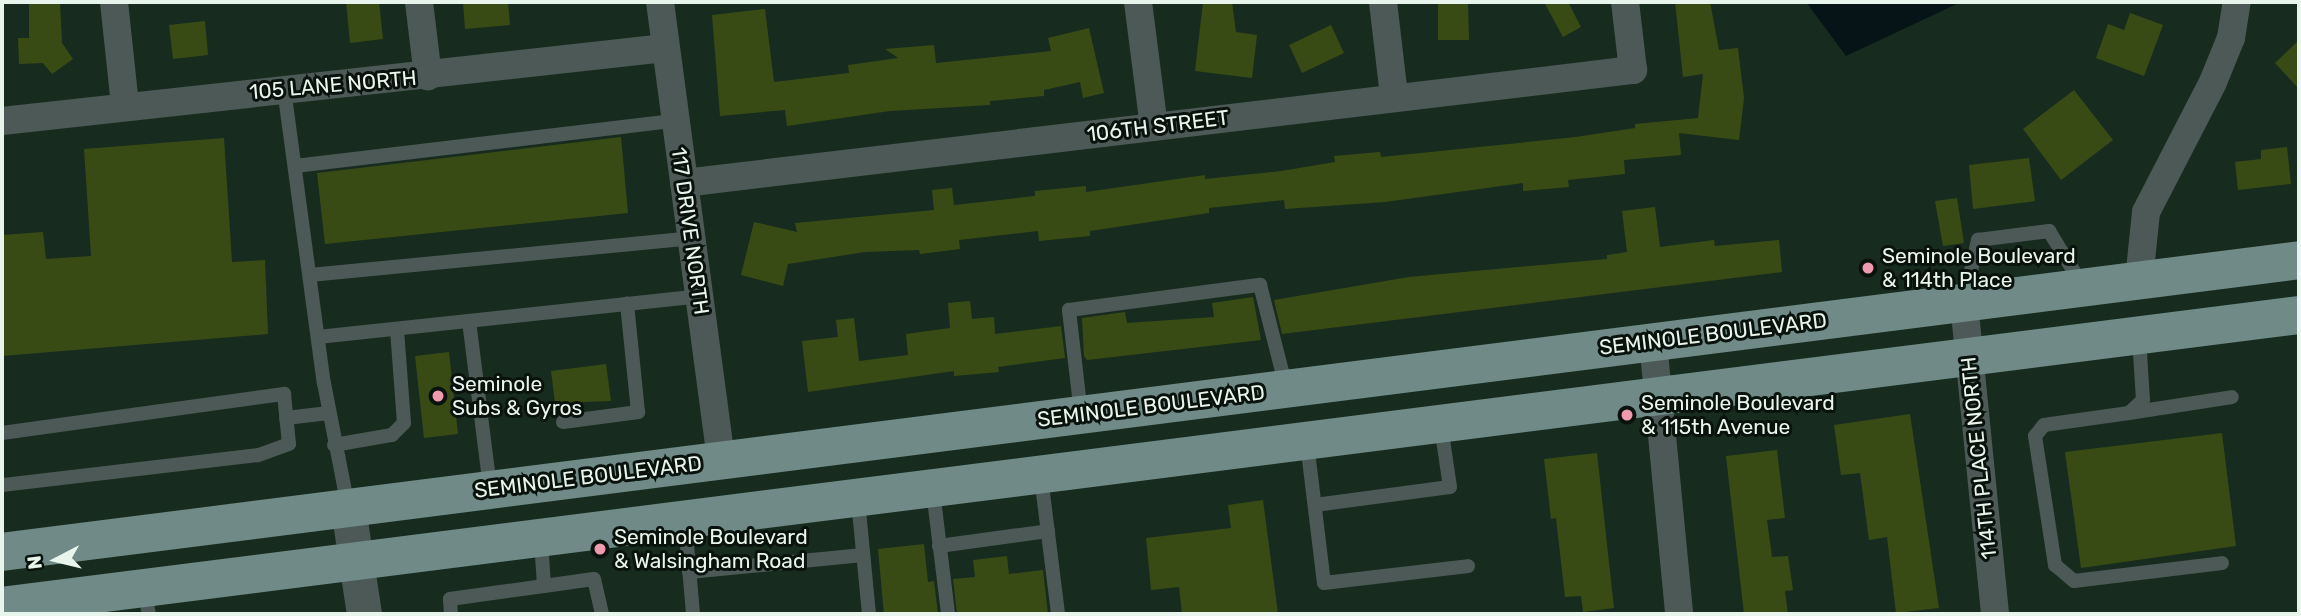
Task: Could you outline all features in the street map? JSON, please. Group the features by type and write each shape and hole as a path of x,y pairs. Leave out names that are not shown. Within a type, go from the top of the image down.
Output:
{"main road":[{"name":"SEMINOLE BOULEVARD","path":"2,552 2299,260"},
{"path":"2,607 146,601 356,559 933,491 2299,315"},
{"path":"1176,402 1182,459"}],"street":[{"path":"114,2 125,105"},
{"path":"419,2 428,76"},
{"name":"117 DRIVE NORTH","path":"660,2 721,460"},
{"path":"1138,2 1154,127"},
{"path":"1383,2 1394,96"},
{"name":"106TH STREET","path":"684,183 1633,69 1625,2"},
{"path":"2139,280 2146,212 2213,82 2231,38 2237,2"},
{"name":"105 LANE NORTH","path":"2,121 125,105 428,76 665,48"},
{"name":"114TH PLACE NORTH","path":"1964,303 1995,614"},
{"path":"1653,342 1679,614"},
{"path":"348,508 364,614"}],"lane":[{"path":"284,89 329,413 348,508"},
{"path":"295,166 675,121"},
{"path":"1964,303 1978,240 2049,230 2083,288"},
{"path":"310,275 691,238"},
{"path":"1081,415 1069,310 1260,285 1286,389"},
{"path":"318,337 699,296"},
{"path":"563,422 638,412 627,304"},
{"path":"469,321 490,490"},
{"path":"334,445 392,435 404,423 397,329"},
{"path":"2129,413 2143,400 2139,336"},
{"path":"2,433 284,394 289,444 258,455 2,485"},
{"path":"2222,564 2074,581 2055,565 2035,436 2044,425 2232,397"},
{"path":"286,418 329,413"},
{"path":"1315,505 1450,487 1441,426"},
{"path":"1307,443 1324,583 1468,566"},
{"path":"1041,477 1058,614"},
{"path":"933,491 948,614"},
{"path":"858,500 869,614"},
{"path":"685,522 692,614"},
{"path":"939,546 1048,531"},
{"path":"540,538 544,586"},
{"path":"689,572 863,555"},
{"path":"451,614 450,600 594,579 602,614"}],"shaded area":[{"path":"1806,2 1961,2 1846,56"}],"building":[{"path":"29,2 60,2 62,43 73,59 52,74 43,63 19,64 18,38 29,38"},
{"path":"346,2 379,2 383,39 350,43"},
{"path":"463,2 508,2 510,25 465,29"},
{"path":"1203,2 1232,2 1236,32 1257,35 1252,78 1195,71"},
{"path":"1438,2 1468,2 1469,40 1438,40"},
{"path":"1544,2 1568,2 1581,27 1563,37"},
{"path":"1675,2 1710,2 1719,50 1738,48 1744,98 1739,140 1679,133 1681,155 1624,160 1625,174 1568,180 1569,187 1523,191 1523,183 1385,202 1285,209 1284,200 1209,208 1209,213 1090,231 1090,236 1039,241 1038,231 959,240 960,249 920,254 919,250 865,252 788,264 783,286 741,275 754,222 797,232 795,223 934,210 932,190 952,188 954,205 1035,196 1035,191 1086,186 1086,192 1205,175 1205,179 1281,171 1335,162 1334,156 1380,152 1381,157 1576,137 1635,128 1635,124 1698,118 1703,74 1683,77"},
{"path":"765,9 774,82 849,73 848,65 898,58 885,49 934,45 936,63 1051,51 1048,38 1089,28 1104,93 1083,98 1080,82 1044,90 1044,96 990,101 990,105 890,111 787,126 785,110 720,116 712,15"},
{"path":"2130,13 2163,25 2144,76 2096,58 2108,24 2124,30"},
{"path":"205,21 208,55 173,59 169,25"},
{"path":"1331,25 1344,53 1302,73 1289,45"},
{"path":"2299,40 2299,89 2275,63"},
{"path":"2074,90 2113,140 2061,180 2023,129"},
{"path":"621,137 628,213 325,244 317,173"},
{"path":"224,138 232,262 265,260 268,334 2,356 2,235 43,232 46,259 91,256 84,149"},
{"path":"2287,147 2291,184 2238,190 2235,162 2261,159 2261,150"},
{"path":"2029,158 2035,201 1973,209 1969,165"},
{"path":"1957,198 1964,243 1943,246 1935,201"},
{"path":"1655,207 1660,247 1714,240 1715,246 1779,240 1782,272 1282,334 1274,300 1409,277 1607,259 1607,255 1627,252 1622,211"},
{"path":"1253,297 1261,340 1087,360 1084,356 1082,318 1125,312 1127,323 1214,317 1212,303"},
{"path":"970,301 972,319 994,317 995,334 1061,326 1065,358 998,367 999,372 954,376 954,371 808,392 802,341 838,337 836,320 854,318 859,361 908,355 906,334 950,328 948,303"},
{"path":"449,352 458,434 424,438 415,356"},
{"path":"606,364 611,401 555,403 551,371"},
{"path":"1910,414 1939,608 1896,613 1887,537 1869,540 1860,473 1841,475 1834,425"},
{"path":"2222,433 2236,546 2081,568 2065,452"},
{"path":"1777,450 1785,518 1767,520 1772,557 1788,556 1793,590 1785,591 1788,614 1744,614 1726,456"},
{"path":"1597,453 1614,608 1583,612 1581,596 1565,597 1556,518 1551,519 1544,459"},
{"path":"1263,500 1278,614 1182,614 1179,587 1151,590 1146,538 1231,528 1228,505"},
{"path":"924,544 928,582 934,581 938,614 884,614 878,549"},
{"path":"1007,556 1009,574 1043,570 1048,614 957,614 953,579 975,577 973,560"}],"place":[{"name":"Seminole Boulevard & 114th Place","path":"1868,268"},
{"name":"Seminole Subs & Gyros","path":"438,396"},
{"name":"Seminole Boulevard & 115th Avenue","path":"1627,415"},
{"name":"Seminole Boulevard & Walsingham Road","path":"600,549"}]}
